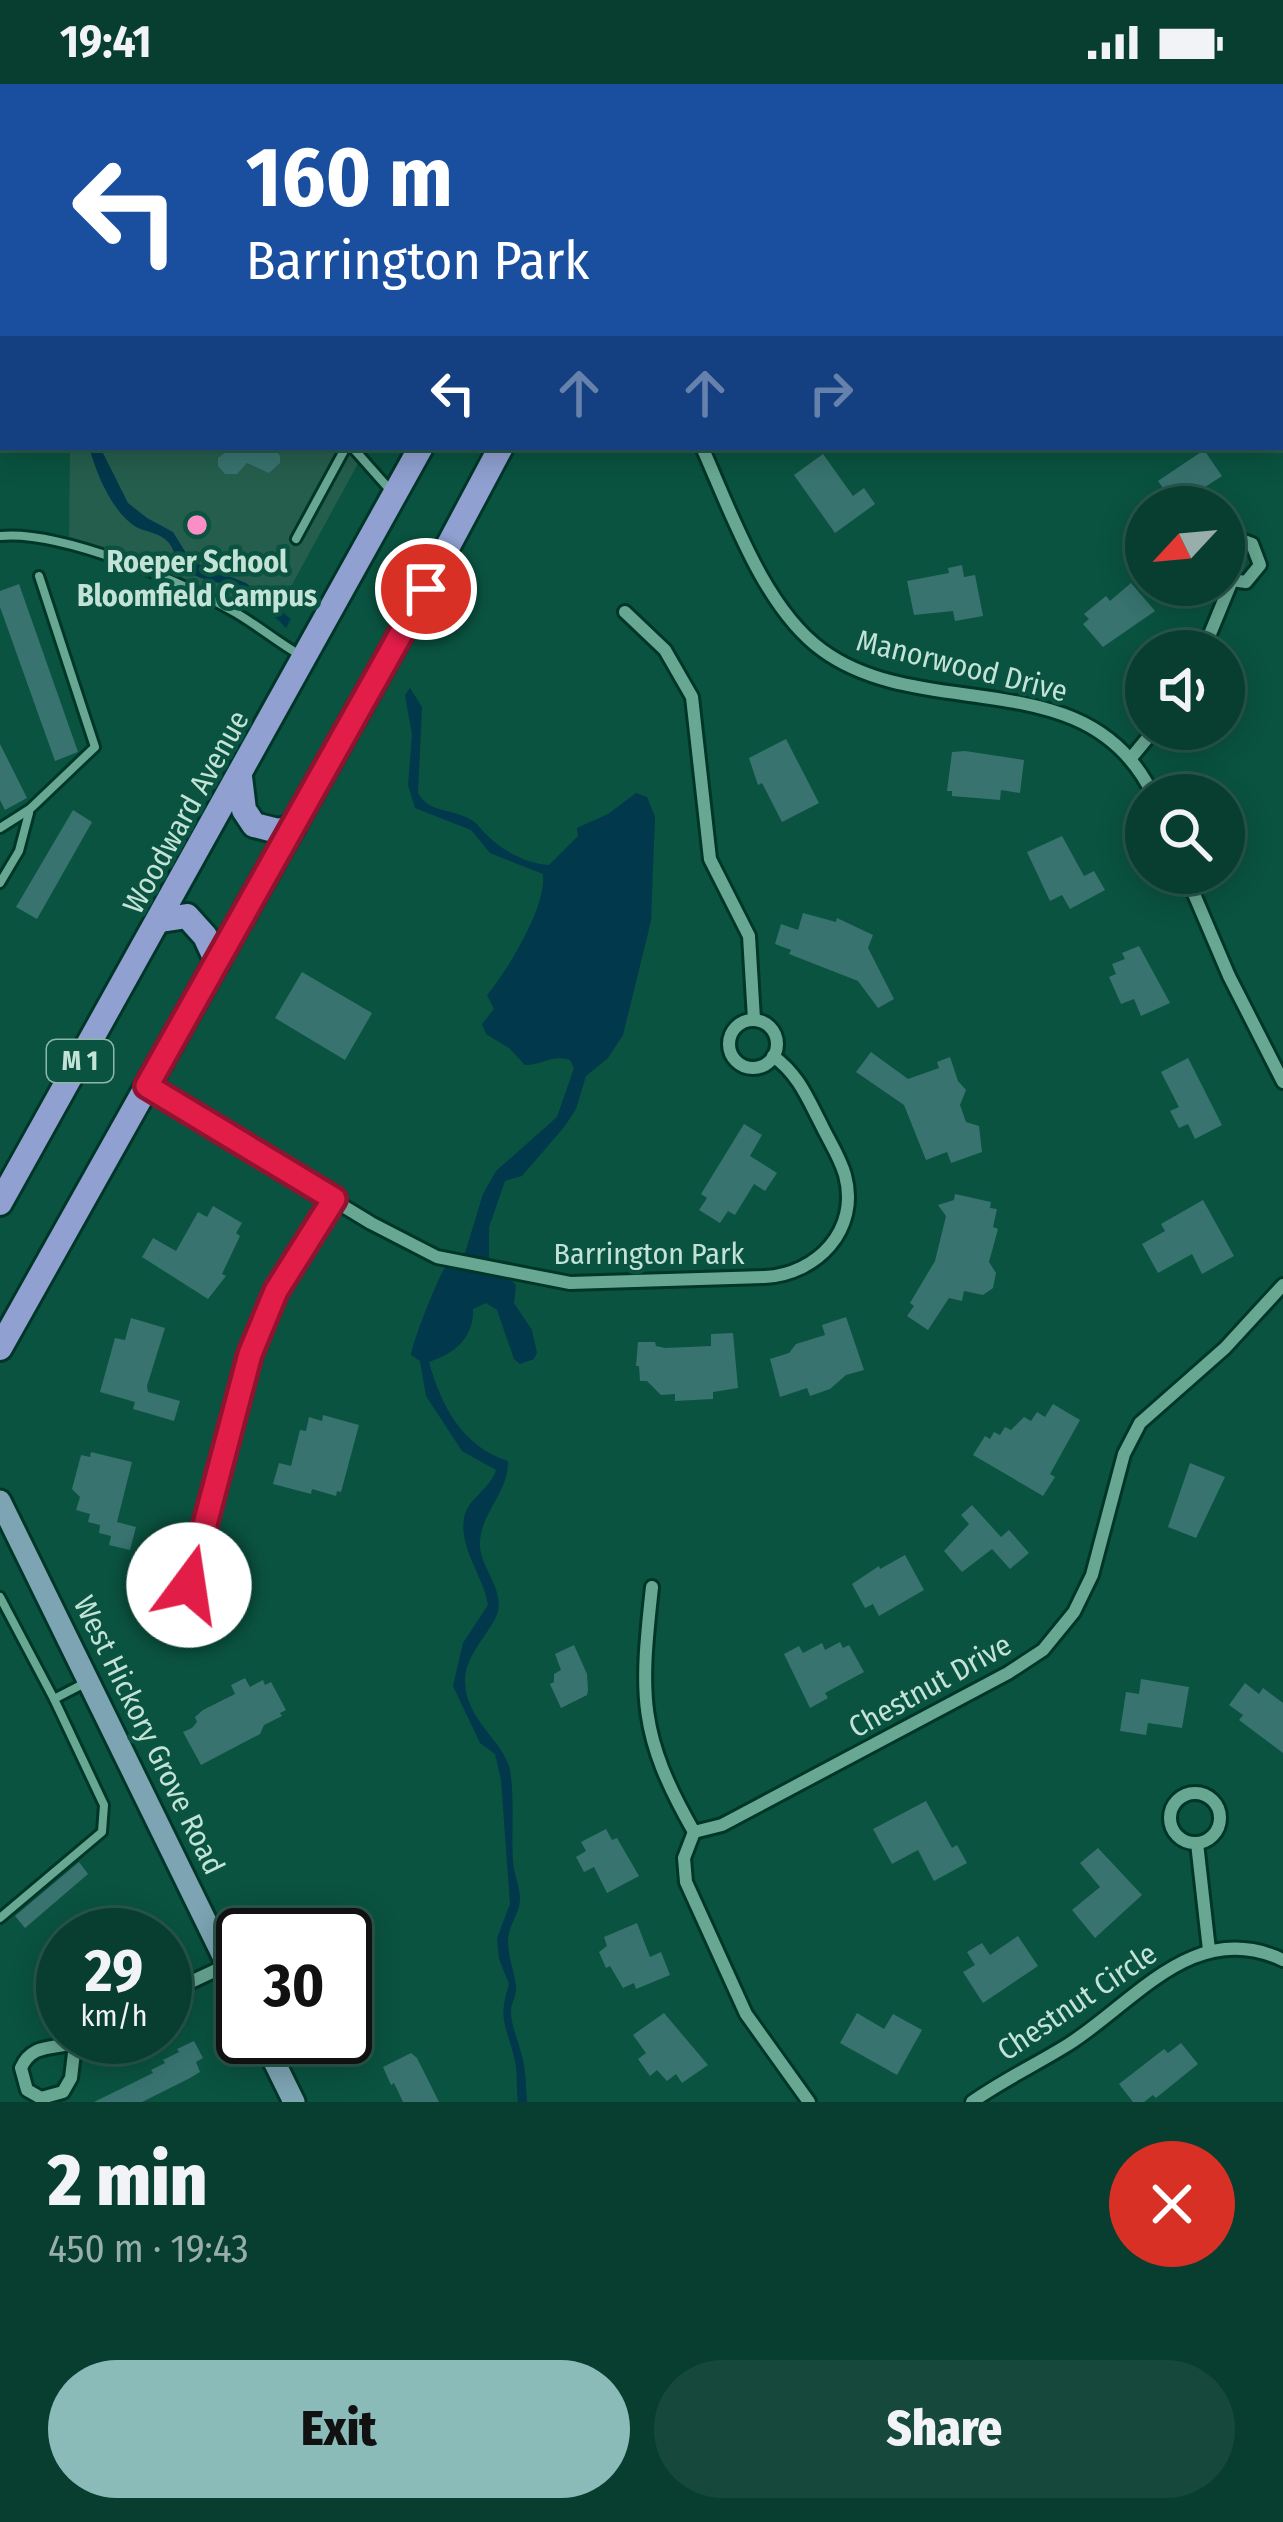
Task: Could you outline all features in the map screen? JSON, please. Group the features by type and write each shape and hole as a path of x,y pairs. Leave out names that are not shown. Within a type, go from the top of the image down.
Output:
{"main road":[{"name":"Woodward Avenue","path":"0,1203 420,450"},
{"name":"M 1","path":"0,1348 499,450"},
{"path":"240,777 244,810 254,825 278,831 293,827"},
{"path":"161,920 187,916 206,936 217,962"}],"street":[{"name":"Manorwood Drive","path":"703,450 779,605 823,650 854,668 893,680 1057,711 1105,735 1131,758 1141,774"},
{"path":"1245,540 1260,557 1253,578 1245,579"},
{"name":"Barrington Park","path":"625,612 664,650 692,697 710,859 749,936 754,1019"},
{"path":"1131,758 1138,750"},
{"path":"1194,894 1283,1082"},
{"name":"Barrington Park","path":"754,1019 772,1029 777,1042 763,1066 748,1068 731,1055 730,1034 740,1023 754,1019"},
{"name":"Barrington Park","path":"147,1086 437,1257 531,1278 583,1283 779,1276 802,1270 838,1235 846,1214 845,1174 794,1071 773,1056"},
{"path":"189,1585 250,1354 284,1278 334,1199"},
{"name":"Chestnut Drive","path":"694,1832 722,1825 1043,1650 1074,1612 1092,1575 1124,1454 1140,1424 1226,1348 1283,1285"},
{"name":"West Hickory Grove Road","path":"0,1501 216,1942"},
{"path":"189,1585 202,1593 207,1615 200,1628 178,1633 165,1625 160,1603 174,1586 189,1585"},
{"path":"652,1587 643,1674 645,1713 663,1772 694,1832 684,1858 686,1882 746,2014 809,2102"},
{"path":"1193,1792 1215,1802 1220,1816 1211,1838 1197,1844 1175,1834 1169,1820 1179,1798 1193,1792"},
{"path":"1197,1844 1209,1950 1248,1949 1283,1960"},
{"name":"Chestnut Circle","path":"972,2102 1071,2043 1173,1965 1209,1950"},
{"path":"80,2041 64,2092 49,2098 27,2090 21,2068 28,2054 80,2041"},
{"path":"275,2064 294,2102"}],"lane":[{"path":"296,539 347,450"},
{"path":"352,450 397,496"},
{"path":"0,536 52,538 182,587 235,611 306,659"},
{"path":"0,828 30,809 95,747 39,576"},
{"path":"0,883 19,850 30,809"},
{"path":"0,1597 104,1805 102,1832 0,1918"},
{"path":"54,1699 90,1681"}],"shaded area":[{"name":"Roeper School Bloomfield Campus","path":"70,450 365,450 276,614 69,544"}],"water":[{"path":"90,450 102,450 128,503 173,532 191,561 246,583 291,619 286,628 243,593 184,570 166,540 136,527 120,512"},
{"path":"410,688 422,707 418,793 434,807 471,820 509,852 549,865 578,836 577,828 608,814 636,793 647,797 655,817 651,921 623,1035 608,1058 586,1076 565,1126 522,1176 505,1181 489,1227 489,1258 516,1285 514,1303 532,1330 537,1353 520,1364 514,1359 497,1310 486,1303 473,1309 461,1343 429,1362 456,1423 478,1446 508,1461 480,1547 499,1608 472,1656 465,1682 472,1708 510,1770 513,1861 520,1897 508,1941 516,1986 511,2012 527,2102 518,2102 516,2066 504,2016 509,1984 497,1938 510,1904 501,1780 495,1754 480,1743 453,1686 463,1643 488,1605 468,1552 464,1519 496,1470 462,1451 426,1396 420,1361 411,1355 439,1279 448,1263 465,1253 483,1194 496,1171 557,1117 574,1068 564,1058 525,1065 486,1034 482,1024 494,1009 487,995 533,920 543,874 490,853 471,830 415,808 408,785 412,735 405,695"}],"building":[{"path":"229,450 275,450 280,463 269,473 247,463 237,474 225,474 218,458"},
{"path":"1204,450 1222,476 1207,486 1161,486 1158,481"},
{"path":"823,454 853,496 864,488 875,504 835,533 794,475"},
{"path":"962,565 964,577 975,575 983,616 955,621 953,611 914,615 907,581 949,573 948,568"},
{"path":"19,584 78,752 55,761 0,607 0,591"},
{"path":"1125,588 1125,606 1151,606 1155,611 1103,647 1083,624 1089,619 1084,614 1106,596 1110,601"},
{"path":"786,739 819,803 782,822 762,783 758,785 749,758"},
{"path":"0,744 27,798 5,810 0,800"},
{"path":"952,752 1024,760 1020,793 1001,790 1000,800 952,796 947,791"},
{"path":"73,810 92,822 37,919 16,907"},
{"path":"1062,836 1084,876 1094,871 1105,890 1070,909 1062,895 1050,901 1027,852"},
{"path":"803,913 836,922 837,918 873,935 868,948 894,999 878,1008 858,981 775,944 781,924 798,930"},
{"path":"1139,946 1170,1003 1141,1016 1134,999 1121,1004 1109,977 1116,974 1112,964 1125,959 1122,953"},
{"path":"302,972 372,1013 345,1060 275,1018"},
{"path":"871,1052 908,1079 939,1068 937,1062 950,1057 966,1090 960,1105 966,1122 979,1126 982,1152 951,1163 947,1152 926,1160 904,1105 856,1072"},
{"path":"1188,1058 1222,1125 1195,1139 1188,1124 1179,1128 1170,1111 1179,1107 1161,1072"},
{"path":"744,1124 762,1135 750,1156 777,1173 765,1191 754,1184 735,1215 728,1211 720,1223 699,1210 707,1198 701,1194"},
{"path":"955,1194 991,1202 990,1208 997,1209 993,1227 998,1229 989,1262 996,1273 993,1288 983,1295 964,1291 962,1301 949,1298 928,1330 907,1316 935,1261 946,1216 938,1205 954,1200"},
{"path":"1203,1200 1234,1256 1202,1274 1192,1254 1158,1273 1142,1244 1165,1231 1161,1224"},
{"path":"213,1206 242,1223 222,1274 226,1276 208,1299 142,1257 153,1238 176,1251 198,1212 207,1217"},
{"path":"846,1317 864,1370 810,1396 807,1388 780,1397 770,1359 825,1335 822,1325"},
{"path":"131,1318 165,1328 147,1386 148,1392 180,1401 174,1421 133,1409 135,1402 100,1392 115,1338 125,1340"},
{"path":"733,1333 738,1388 713,1392 713,1399 675,1401 675,1394 661,1395 647,1381 640,1381 638,1342 655,1342 665,1348 711,1346 711,1334"},
{"path":"1053,1404 1080,1420 1043,1496 973,1455 985,1436 1000,1435 1005,1427 1011,1430 1024,1417 1031,1421 1037,1412 1045,1417"},
{"path":"323,1415 359,1425 341,1492 336,1496 312,1489 311,1494 273,1484 279,1463 291,1466 300,1430 306,1431 309,1417 322,1421"},
{"path":"91,1452 132,1462 117,1522 136,1527 130,1550 109,1545 111,1536 99,1533 100,1525 88,1522 90,1514 76,1510 80,1497 72,1489 81,1455 90,1457"},
{"path":"1190,1463 1225,1477 1196,1538 1168,1527"},
{"path":"972,1505 1001,1537 1009,1530 1029,1553 1010,1569 992,1549 962,1572 944,1551 969,1524 961,1515"},
{"path":"905,1555 924,1590 879,1616 873,1604 865,1608 852,1584"},
{"path":"840,1642 843,1648 849,1645 864,1672 825,1693 828,1698 810,1708 784,1654 799,1646 803,1653 822,1643 825,1650"},
{"path":"574,1645 587,1674 587,1695 561,1708 550,1684 561,1670 555,1654"},
{"path":"245,1678 250,1687 263,1680 265,1685 271,1682 286,1710 264,1725 260,1734 201,1765 183,1732 192,1728 203,1710 235,1694 231,1685"},
{"path":"1141,1679 1189,1687 1182,1728 1148,1723 1146,1735 1120,1731 1126,1692 1139,1694"},
{"path":"1245,1683 1259,1694 1263,1688 1283,1703 1283,1753 1239,1720 1243,1715 1229,1705"},
{"path":"926,1801 952,1848 957,1845 967,1863 934,1881 918,1850 892,1864 873,1829"},
{"path":"606,1829 612,1840 617,1838 639,1876 607,1893 594,1867 584,1872 576,1857 586,1851 581,1842"},
{"path":"1098,1848 1142,1895 1095,1938 1072,1910 1100,1887 1080,1863"},
{"path":"79,1862 88,1874 48,1908 36,1908 36,1919 25,1928 15,1916"},
{"path":"637,1923 650,1957 661,1952 670,1975 636,1989 634,1983 623,1988 599,1952 607,1946 604,1937"},
{"path":"1018,1936 1038,1966 983,2003 963,1972 975,1965 967,1952 982,1943 990,1955"},
{"path":"664,2013 708,2065 682,2083 676,2074 667,2081 657,2070 650,2076 638,2059 646,2053 633,2035"},
{"path":"857,2013 884,2029 893,2014 922,2030 897,2075 840,2043"},
{"path":"192,2042 203,2058 196,2062 200,2072 142,2102 94,2102 163,2064 192,2064"},
{"path":"1181,2043 1198,2064 1156,2098 1133,2102 1119,2084 1164,2049 1168,2053"},
{"path":"411,2053 439,2102 403,2102 394,2083 391,2085 383,2067"}],"place":[{"name":"Roeper School Bloomfield Campus","path":"197,525"}],"route":[{"path":"189,1585 258,1332 276,1291 334,1199 147,1086 426,589"}]}
